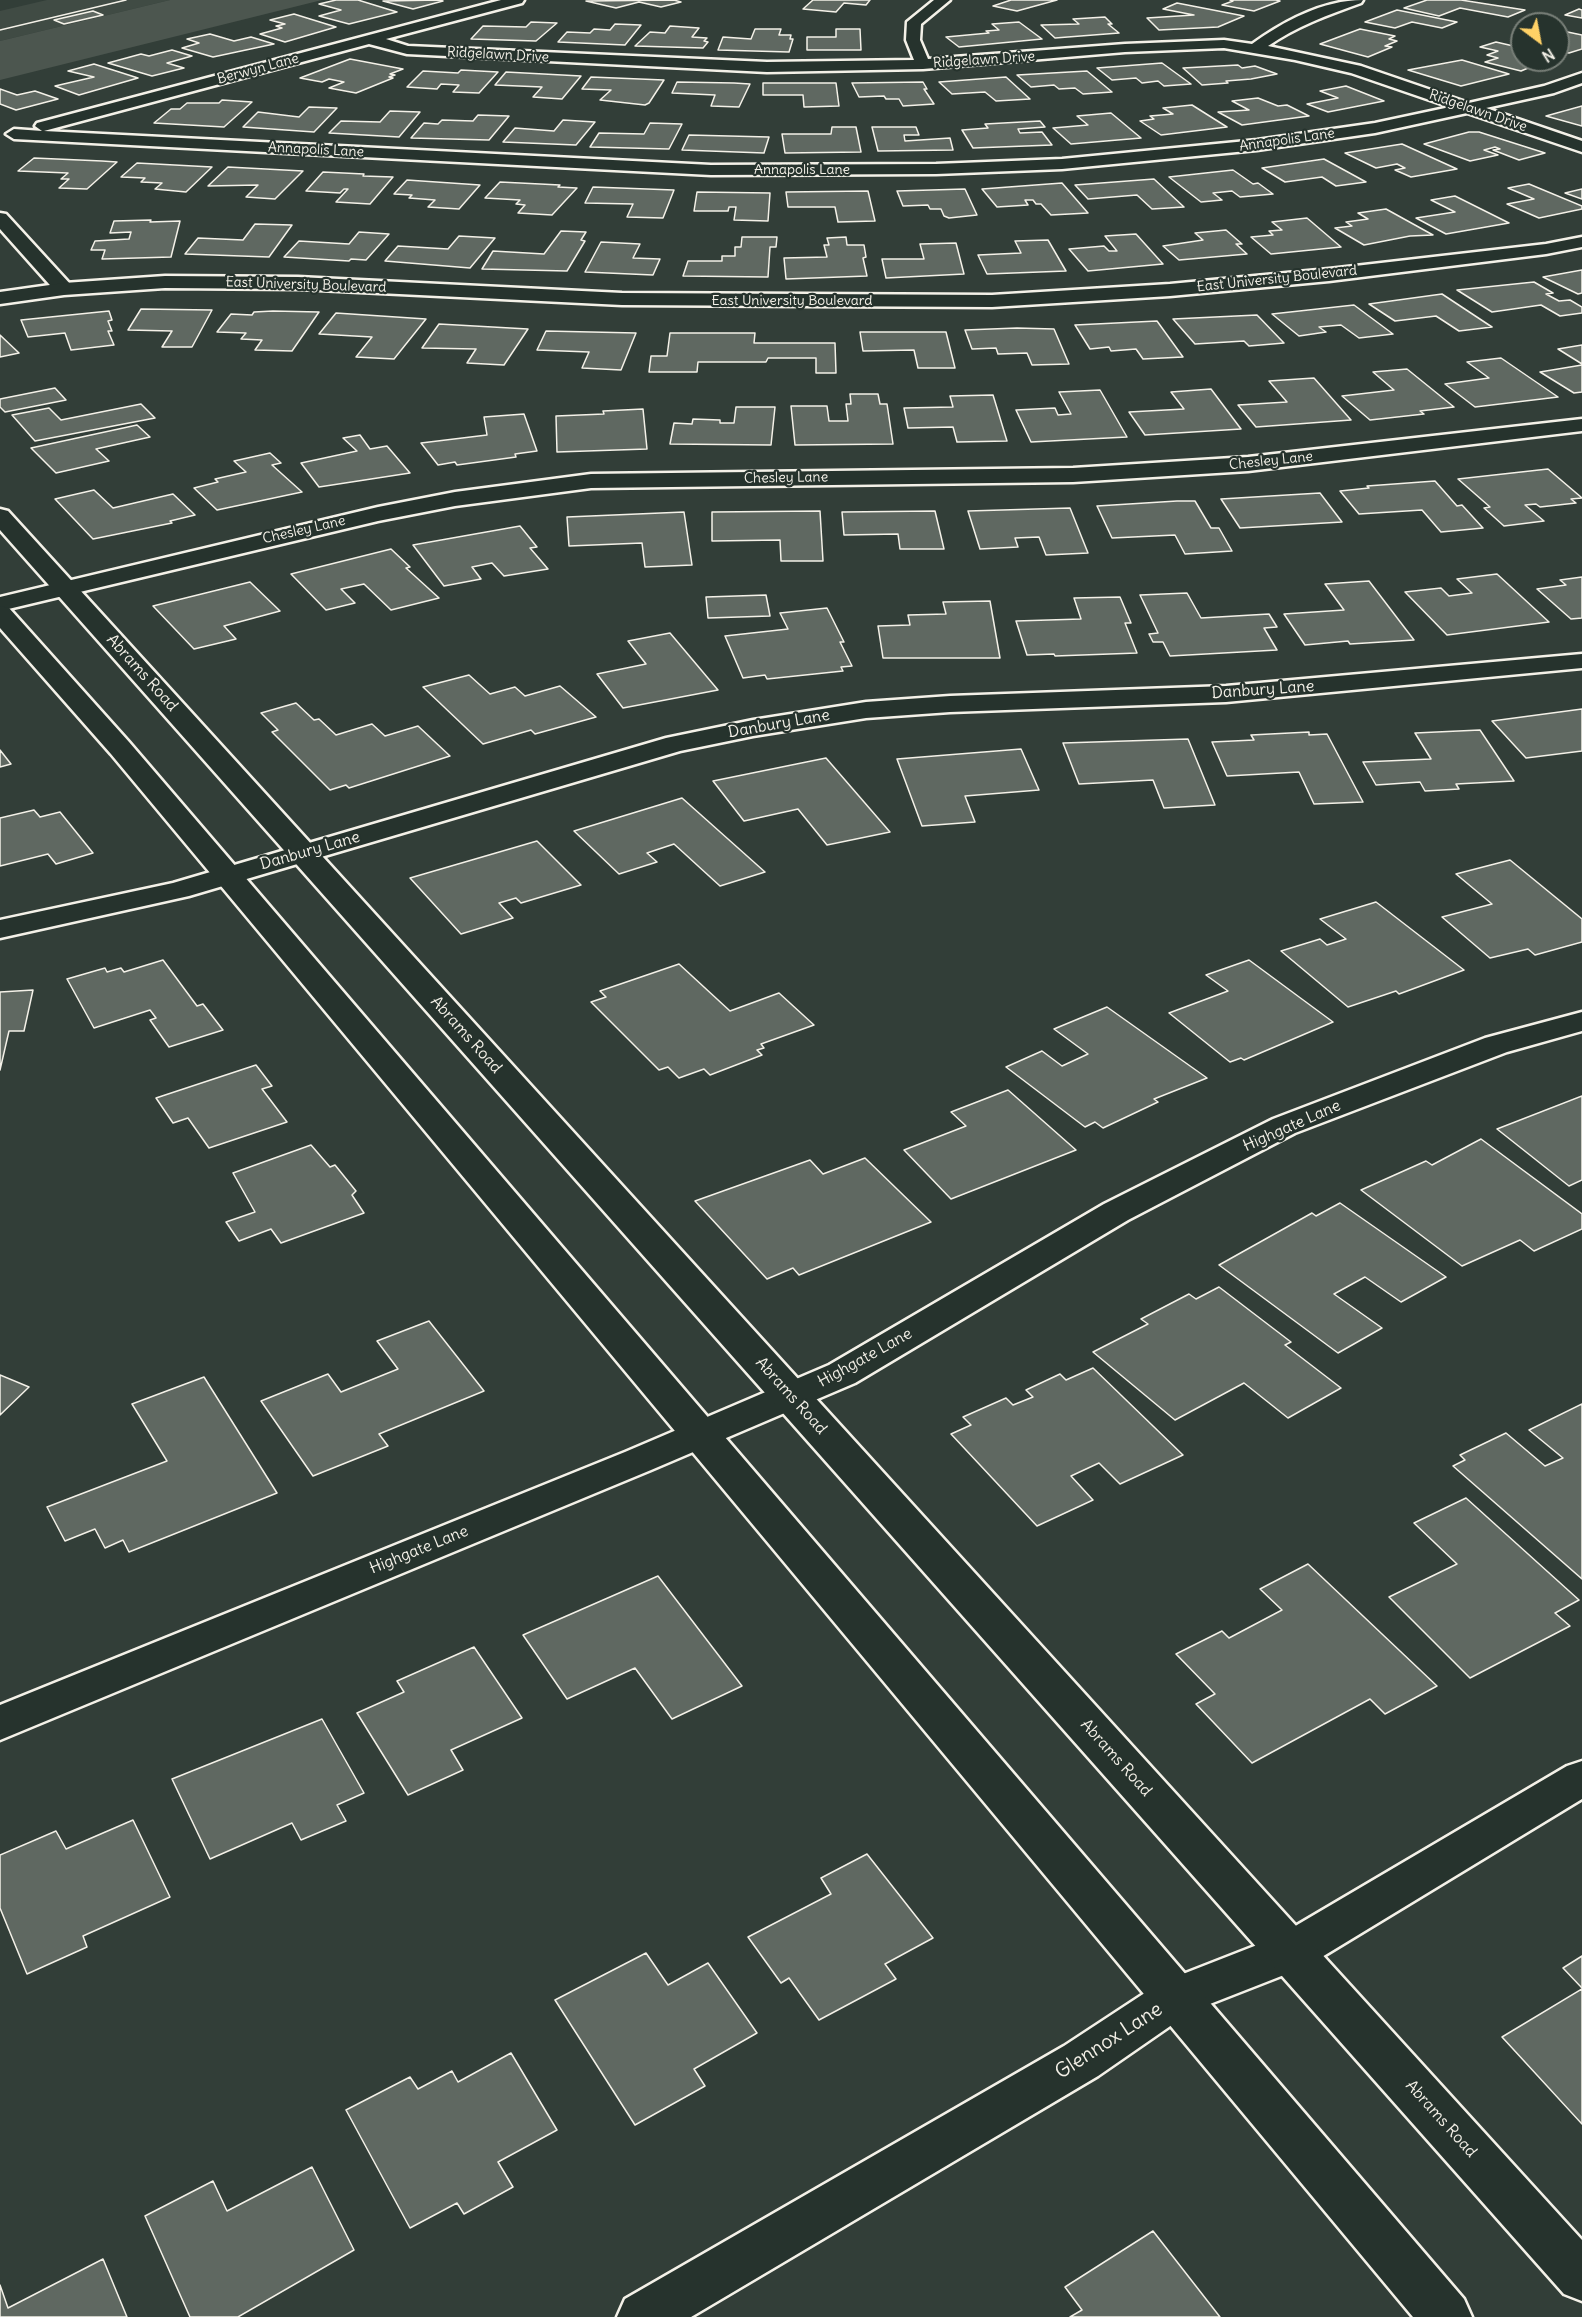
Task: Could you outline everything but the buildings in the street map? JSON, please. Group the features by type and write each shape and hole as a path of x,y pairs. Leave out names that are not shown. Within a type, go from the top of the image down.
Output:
{"street":[{"name":"Berwyn Lane","path":"7,136 517,0"},
{"path":"923,64 914,40 914,22 943,0"},
{"path":"1256,48 1281,30 1306,18 1356,0"},
{"name":"Ridgelawn Drive","path":"372,40 407,50 767,66 923,64 1196,44 1224,44 1256,48 1348,67 1582,147"},
{"name":"Annapolis Lane","path":"7,136 711,170 902,170 1062,164 1257,145 1376,128 1548,90 1582,78"},
{"path":"0,218 64,289"},
{"name":"East University Boulevard","path":"0,298 64,289 165,282 298,283 622,299 992,301 1170,290 1317,276 1546,249 1582,242"},
{"name":"Chesley Lane","path":"0,604 378,514 455,499 591,480 1073,475 1248,464 1582,425"},
{"name":"Abrams Road","path":"0,516 1582,2277"},
{"path":"0,613 120,748 1446,2317"},
{"name":"Danbury Lane","path":"0,929 136,901 675,744 753,728 866,710 950,704 1226,694 1582,661"},
{"name":"Highgate Lane","path":"0,1724 700,1435 850,1369 1116,1212 1284,1126 1496,1045 1582,1021"},
{"name":"Glennox Lane","path":"643,2317 1081,2061 1176,1997 1291,1952 1582,1778"}],"shaded area":[{"path":"47,0 170,0 0,41 0,11"},
{"path":"170,0 322,0 0,80 0,41"}],"tram line":[{"path":"0,30 126,0"}]}
